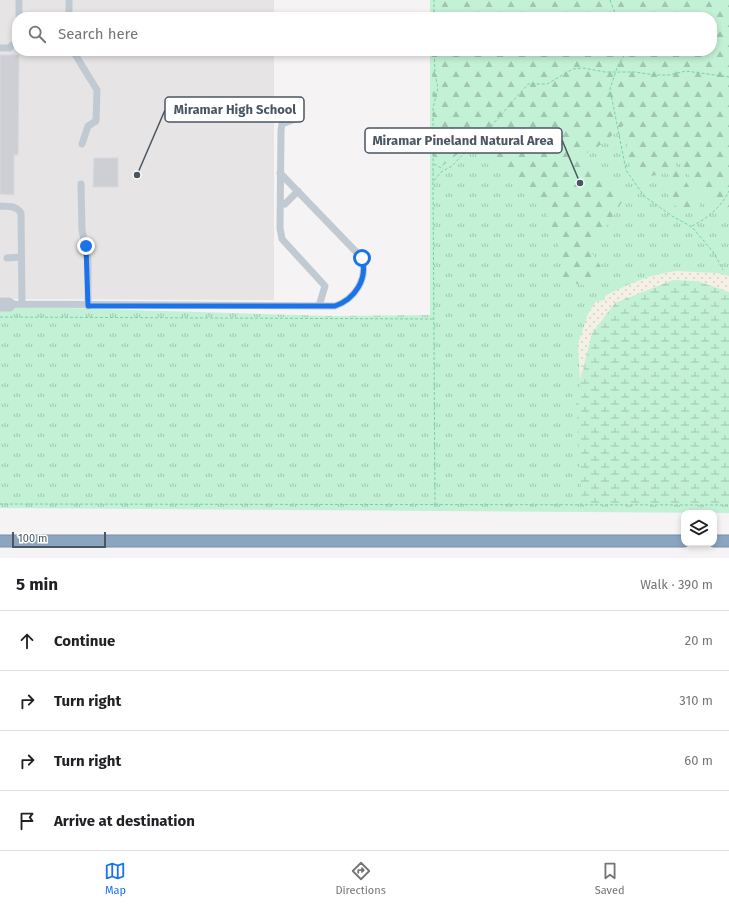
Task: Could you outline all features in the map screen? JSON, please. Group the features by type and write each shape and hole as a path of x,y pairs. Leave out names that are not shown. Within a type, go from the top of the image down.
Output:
{"highway":[{"path":"0,541 681,541"},
{"path":"717,541 729,541"}],"lane":[{"path":"19,0 19,12"},
{"path":"69,0 69,12"},
{"path":"0,48 9,48 12,46"},
{"path":"76,56 97,90 96,121 88,126 82,144"},
{"path":"298,118 282,124 280,136 280,228 282,239 325,286 319,306"},
{"path":"0,301 9,301 18,304 88,306 335,306 344,303 355,292 363,280 364,266 358,252 280,173"},
{"path":"81,184 82,230 88,260 88,306"},
{"path":"285,204 298,191"},
{"path":"0,206 18,209 20,213 21,257 18,304"},
{"path":"7,258 21,257"},
{"path":"0,308 10,308 18,304"}],"path":[{"path":"434,0 434,12"},
{"path":"610,0 614,12"},
{"path":"434,56 435,74 438,88 433,108 435,505"},
{"path":"624,56 615,73 610,89 626,170 644,196 672,216 692,226 714,253 723,270"},
{"path":"433,182 444,169 452,166 471,146 482,140 487,131 528,84 547,84 573,69 583,68 615,73 634,72 669,75 686,71 729,78"},
{"path":"433,164 438,168 444,169"},
{"path":"692,226 702,221 718,207 729,191"},
{"path":"0,317 434,319"},
{"path":"0,504 729,505"}],"shaded area":[{"path":"0,0 274,0 274,12 12,12 12,56 274,56 274,300 0,299"}],"green space":[{"path":"430,0 729,0 729,513 717,513 717,510 681,510 681,513 0,508 0,306 333,316 430,315 430,56 717,56 717,12 430,12"},
{"path":"431,0 729,0 729,225 718,207 693,186 687,170 670,155 700,205 696,214 668,203 668,173 639,178 630,168 624,125 602,144 577,159 627,194 590,250 605,273 587,286 560,280 563,257 540,198 476,140 433,173 432,56 717,56 717,12 431,12"},
{"path":"678,278 711,283 729,290 729,505 582,505 576,403 593,331 613,301 644,287"}],"sand":[{"path":"676,271 717,273 729,276 729,292 697,281 673,280 615,303 592,333 580,380 578,344 588,314 596,301 605,300 605,296 640,280 658,274"}],"building":[{"path":"0,55 12,55 19,56 18,155 14,155 14,195 0,194"},
{"path":"94,158 118,158 118,187 93,187"}],"place":[{"name":"Miramar High School","path":"137,175"},
{"name":"Miramar Pineland Natural Area","path":"580,183"}],"route":[{"path":"86,246 88,260 88,306 335,306 344,303 355,292 363,280 364,266 362,258"}]}
